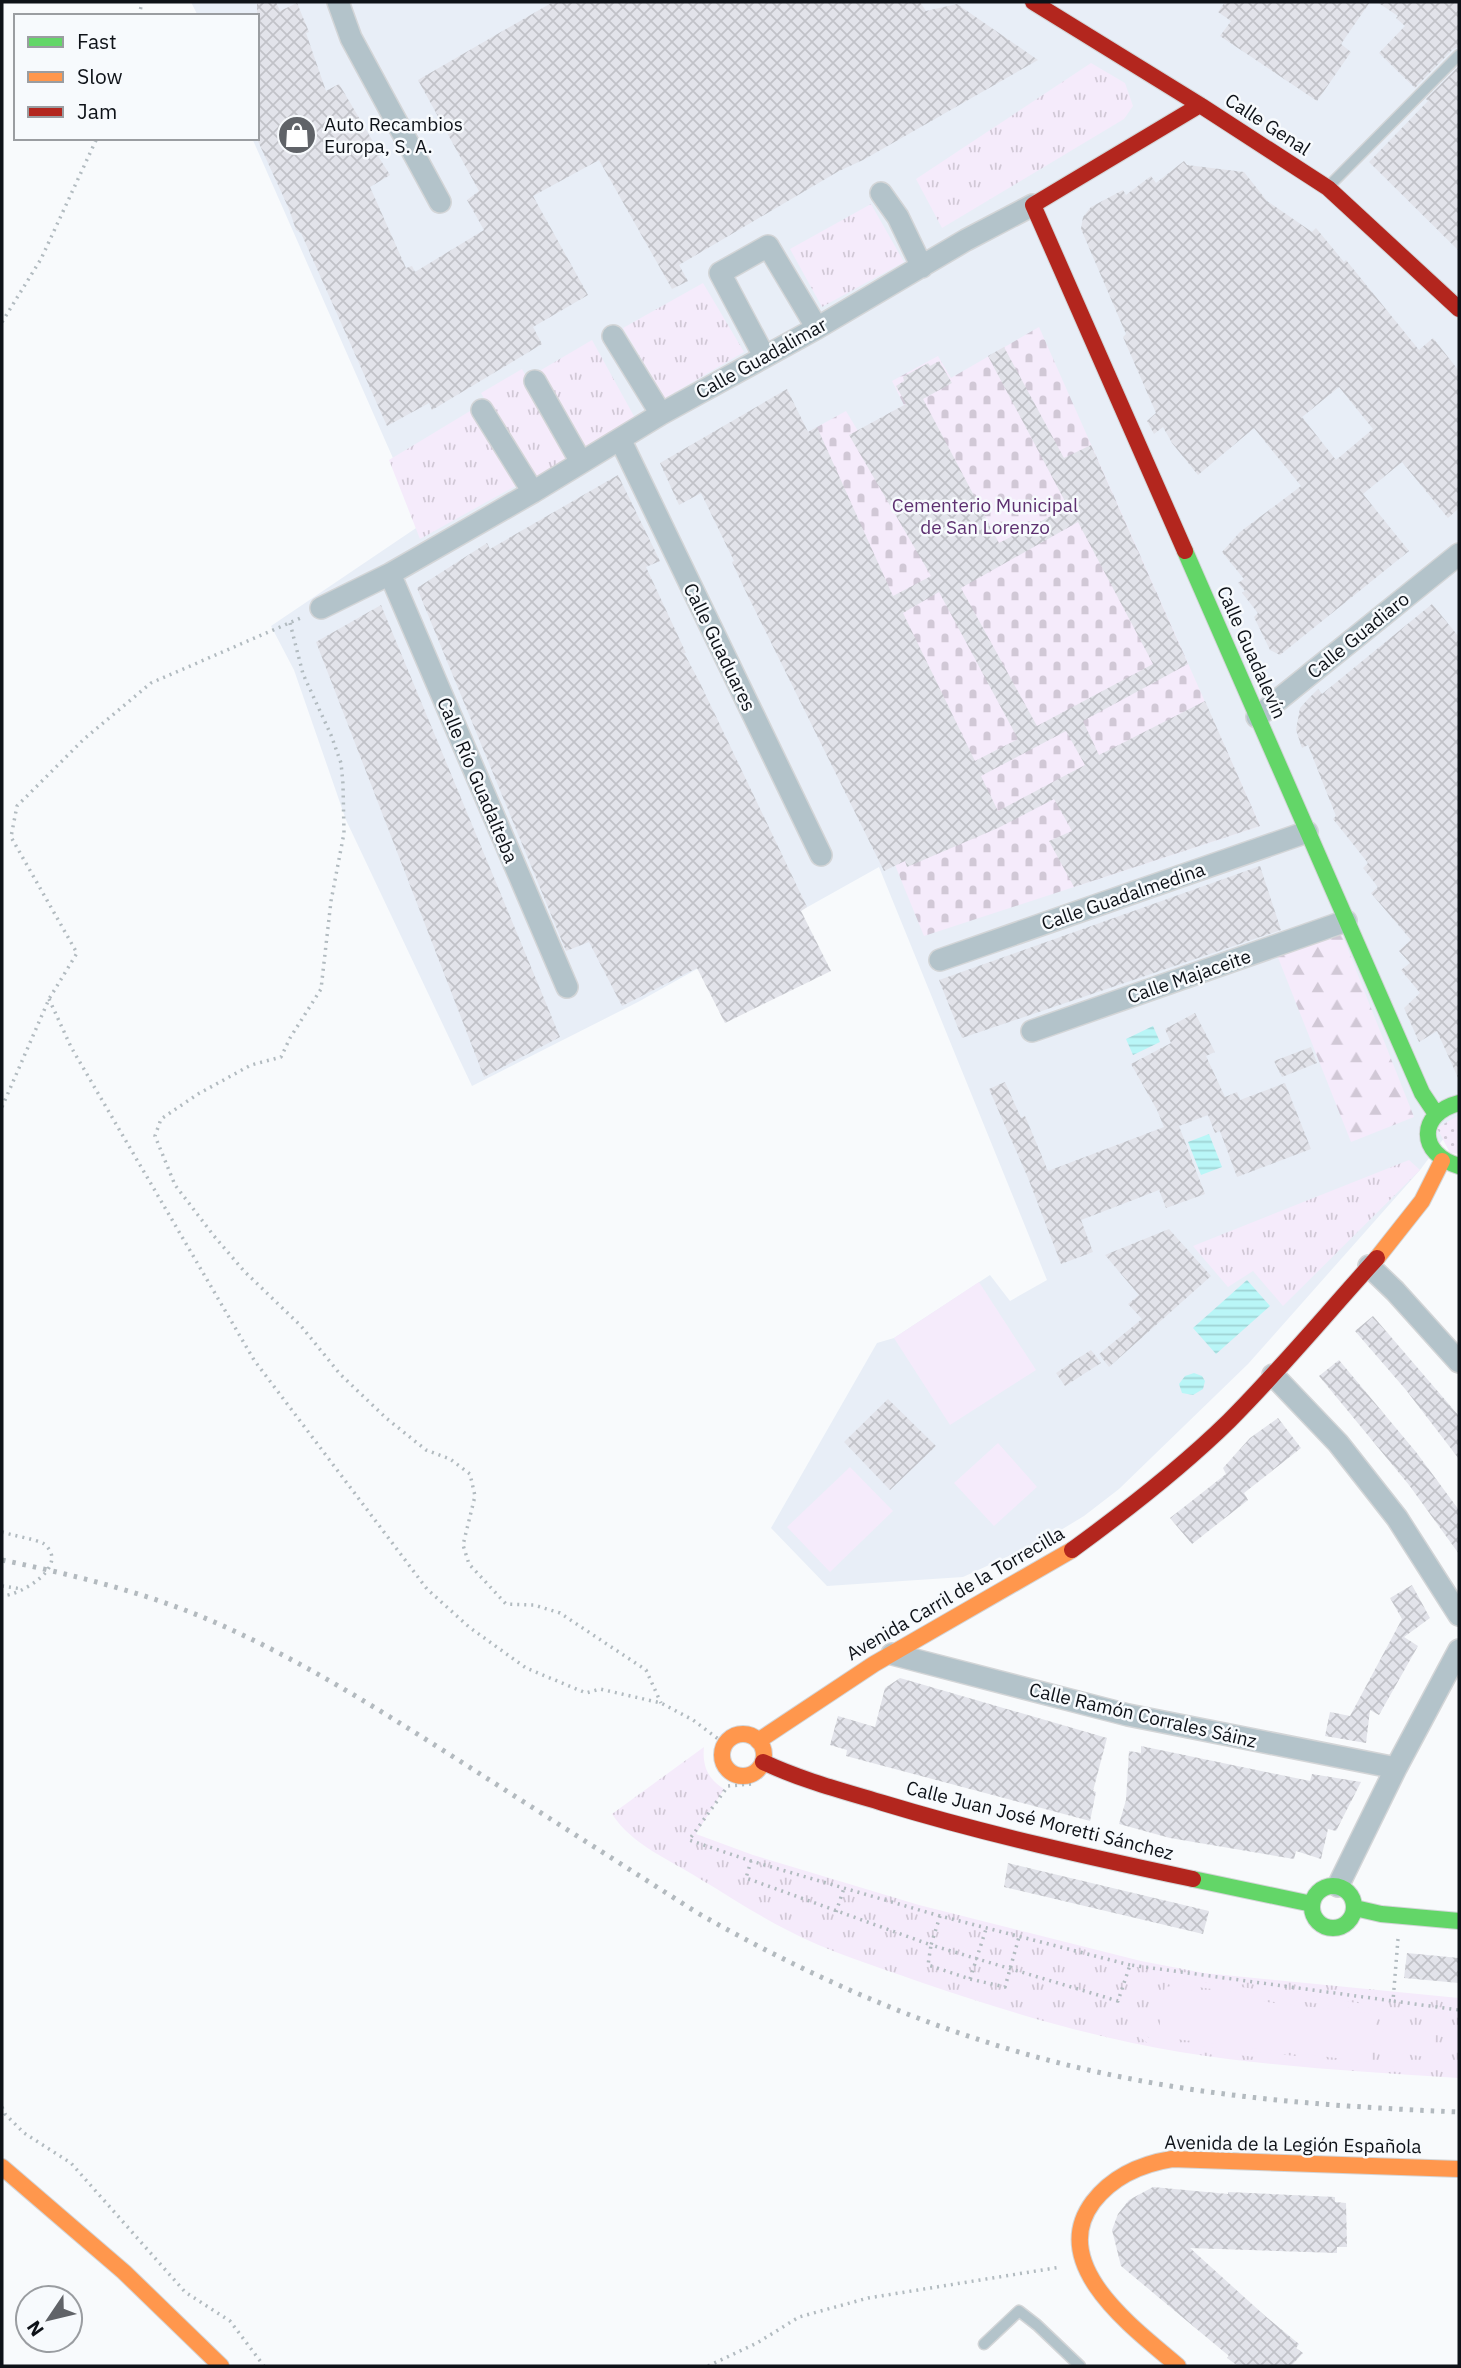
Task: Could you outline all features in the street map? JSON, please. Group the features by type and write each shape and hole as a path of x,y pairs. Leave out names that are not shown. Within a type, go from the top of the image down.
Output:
{"main road":[{"name":"Calle Genal","path":"1033,2 1328,188 1459,309"},
{"name":"Calle Guadalimar","path":"1033,205 1200,105"},
{"name":"Calle Guadalevín","path":"1033,205 1422,1093 1436,1114"},
{"path":"1459,1103 1446,1106 1436,1114 1427,1131 1429,1146 1442,1161 1459,1166"},
{"name":"Avenida Carril de la Torrecilla","path":"758,1741 829,1690 947,1621 1004,1592 1068,1552 1123,1513 1177,1468 1273,1375 1369,1266 1427,1194 1442,1161"},
{"path":"743,1734 758,1741 764,1750 763,1762 753,1773 746,1776 736,1775 727,1768 722,1755 725,1744 730,1739 743,1734"},
{"name":"Calle Juan José Moretti Sánchez","path":"763,1762 788,1774 923,1815 1097,1860 1312,1904"},
{"path":"1338,1886 1350,1893 1354,1908 1349,1921 1342,1926 1327,1927 1317,1920 1312,1904 1320,1889 1338,1886"},
{"path":"1354,1908 1381,1914 1459,1921"},
{"name":"Avenida de la Legión Española","path":"1178,2366 1108,2303 1084,2262 1079,2231 1092,2203 1103,2189 1117,2178 1156,2161 1459,2169"},
{"path":"2,2167 124,2272 221,2366"}],"street":[{"path":"338,2 351,38 440,202"},
{"path":"881,193 898,217 922,267"},
{"name":"Calle Guadalimar","path":"321,608 390,574 661,414 1033,205"},
{"path":"764,356 720,273 768,246 817,328"},
{"path":"613,335 661,414"},
{"path":"535,381 581,463"},
{"path":"482,410 533,492"},
{"name":"Calle Guaduares","path":"620,439 821,855"},
{"name":"Calle Guadiaro","path":"1257,717 1459,554"},
{"name":"Calle Río Guadalteba","path":"390,574 567,987"},
{"name":"Calle Guadalmedina","path":"940,960 1307,832"},
{"name":"Calle Majaceite","path":"1032,1031 1346,920"},
{"path":"1369,1266 1459,1362"},
{"path":"1273,1375 1338,1443 1397,1518 1459,1615"},
{"path":"1338,1886 1396,1768 1459,1650"},
{"name":"Calle Ramón Corrales Sáinz","path":"892,1654 1128,1716 1396,1768"}],"lane":[{"path":"1328,188 1459,55"},
{"path":"984,2344 1019,2311 1080,2366"}],"path":[{"path":"2,322 41,259 96,140"},
{"path":"2,1107 4,1097 49,999 77,953 12,837 17,806 83,739 152,683 321,608"},
{"path":"290,623 303,674 341,762 344,784 344,833 331,901 321,989 281,1057 251,1065 198,1094 162,1119 155,1136 175,1185 244,1271 301,1326 340,1374 386,1418 426,1450 450,1459 470,1474 475,1496 463,1545 469,1564 490,1589 506,1604 534,1605 560,1613 636,1663 646,1670 661,1703"},
{"path":"49,999 71,1047 254,1360 427,1590 469,1627 526,1668 586,1693 600,1689 661,1703 693,1720 725,1744"},
{"path":"2,1532 39,1541 50,1552 51,1557 47,1570 38,1581 24,1590 2,1596"},
{"path":"2,1586 24,1590"},
{"path":"754,1784 728,1786 689,1840 751,1861 940,1916 1130,1965 1459,2010"},
{"path":"751,1861 746,1878 931,1945 1118,2001 1130,1965"},
{"path":"836,1912 844,1888"},
{"path":"1381,1914 1398,1939 1393,2001"},
{"path":"940,1916 928,1965 970,1979 1005,1987 1019,1937"},
{"path":"970,1979 986,1929"},
{"path":"2,2107 5,2114 24,2133 71,2163 185,2292 230,2321 264,2366"},
{"path":"708,2366 757,2343 799,2317 868,2298 953,2286 1084,2262"}],"shaded area":[{"path":"191,2 1459,2 1459,1118 1420,1170 1248,1364 1119,1489 1084,1516 1046,1539 963,1577 827,1586 771,1528 877,1343 894,1338 990,1275 1010,1301 1047,1280 879,867 638,1002 472,1086 346,820 294,670 271,626 422,524 253,140 259,140 259,14 197,14"}],"green space":[{"path":"1091,63 1125,83 1133,106 1124,119 942,228 916,179"},
{"path":"871,204 904,262 822,307 790,249"},
{"path":"703,283 744,352 665,398 623,328"},
{"name":"Cementerio Municipal de San Lorenzo","path":"1039,327 1260,826 924,936 895,865 856,537 808,432 846,411 858,431 904,405 892,381 938,356 951,378"},
{"path":"592,340 635,418 581,451 536,373"},
{"path":"522,369 572,457 532,481 481,393"},
{"path":"475,408 521,483 420,539 389,460"},
{"path":"1341,932 1414,1117 1351,1142 1277,955"},
{"path":"1459,1115 1459,1154 1450,1153 1437,1128"},
{"path":"1409,1160 1420,1170 1283,1306 1253,1271 1228,1287 1193,1246"},
{"path":"979,1282 1036,1370 950,1425 894,1338"},
{"path":"998,1443 1037,1487 994,1526 954,1483"},
{"path":"850,1467 893,1511 830,1572 787,1527"},
{"path":"704,1747 707,1771 724,1789 696,1834 753,1855 919,1905 1141,1961 1204,1973 1459,1998 1459,2078 1284,2065 1147,2046 1081,2031 984,2003 819,1945 765,1918 652,1851 630,1835 612,1814"},
{"path":"1160,1976 1431,2013 1448,2029 1452,2046 1450,2055 1436,2070 1425,2075 1153,2046 1134,2029 1129,2009 1138,1989","holes":["1161,1982 1429,2019 1445,2034 1446,2050 1443,2058 1436,2064 1416,2069 1155,2041 1139,2027 1135,2010 1143,1993"]},
{"path":"1165,1986 1274,2003 1377,2014 1371,2062 1158,2037"},
{"path":"1384,2025 1436,2033 1432,2058 1380,2050"}],"water":[{"path":"1153,1026 1160,1042 1133,1055 1126,1039"},
{"path":"1209,1134 1222,1167 1201,1175 1188,1142"},
{"path":"1247,1280 1270,1306 1216,1354 1193,1328"},
{"path":"1194,1373 1202,1376 1205,1381 1203,1389 1193,1395 1182,1393 1179,1384 1185,1376"}],"building":[{"path":"257,2 276,2 280,11 297,3 309,32 306,33 326,91 339,84 390,175 370,187 406,268 412,266 415,272 484,230 467,200 479,191 418,80 553,2 920,2 926,11 957,4 1038,60 839,171 679,265 688,281 672,289 599,160 533,196 588,295 533,327 542,344 432,410 429,403 387,426 257,140"},
{"path":"1225,2 1370,2 1341,44 1351,52 1317,101 1220,36 1231,21 1218,12"},
{"path":"1377,2 1459,2 1459,47 1453,49 1415,88 1379,53 1405,26 1396,18 1398,16"},
{"path":"1459,66 1459,251 1369,162"},
{"path":"1184,161 1187,165 1244,172 1267,201 1312,232 1316,228 1344,262 1346,260 1419,350 1433,338 1459,371 1459,508 1448,518 1402,462 1363,494 1409,551 1280,655 1270,650 1254,617 1258,613 1242,593 1245,591 1238,583 1244,579 1222,552 1240,532 1301,486 1254,428 1198,475 1172,443 1163,427 1154,434 1147,421 1156,413 1081,229 1083,217 1091,207 1123,190 1126,195 1151,176 1156,183","holes":["1339,387 1373,429 1336,460 1302,417"]},
{"path":"1004,347 1064,458 1091,445 1188,664 1083,721 1099,755 1205,701 1260,826 1074,887 1049,841 1072,831 1054,799 998,828 907,867 905,861 884,871 745,590 701,493 679,505 660,463 787,389 808,432 817,427 893,596 931,576 849,435 906,404 896,386 904,381 903,377 928,363 930,366 939,361 952,383 923,399 999,543 1068,507 988,356","holes":["1078,522 1153,664 1037,726 961,588","939,592 1018,739 975,761 903,613","1066,731 1085,765 998,811 981,776"]},
{"path":"618,475 660,561 646,567 684,653 807,907 801,911 831,971 725,1023 697,968 622,1006 589,942 566,951 417,588 487,543 490,549"},
{"path":"1432,604 1459,637 1459,1080 1437,1031 1419,1042 1404,1008 1420,993 1401,970 1410,963 1399,951 1411,940 1371,893 1378,887 1363,868 1368,863 1333,819 1336,816 1308,745 1302,748 1296,730 1300,708 1318,689 1322,694"},
{"path":"381,605 560,1037 484,1077 316,642"},
{"path":"1260,866 1281,930 962,1038 939,980"},
{"path":"1195,1013 1215,1052 1206,1056 1225,1097 1237,1092 1240,1100 1285,1083 1311,1149 1237,1177 1220,1131 1215,1133 1208,1115 1179,1126 1205,1194 1166,1208 1159,1190 1081,1220 1093,1252 1061,1264 1028,1178 989,1089 1005,1082 1021,1118 1025,1116 1048,1171 1164,1127 1131,1064 1171,1043 1165,1029"},
{"path":"1311,1047 1317,1063 1282,1077 1274,1061"},
{"path":"1169,1229 1211,1276 1109,1367 1099,1354 1142,1319 1128,1304 1139,1295 1105,1255"},
{"path":"1373,1316 1459,1416 1459,1459 1406,1390 1355,1331"},
{"path":"1091,1350 1101,1363 1065,1386 1056,1373"},
{"path":"1339,1360 1416,1452 1459,1510 1459,1554 1409,1485 1319,1376"},
{"path":"888,1399 936,1446 890,1490 844,1442"},
{"path":"1278,1418 1301,1448 1244,1493 1248,1500 1192,1544 1170,1518 1226,1474 1223,1468 1250,1438"},
{"path":"1412,1585 1430,1618 1404,1637 1418,1646 1379,1715 1370,1710 1366,1743 1325,1736 1330,1712 1350,1716 1402,1619 1390,1598"},
{"path":"900,1678 1107,1738 1093,1791 1096,1792 1090,1821 846,1756 847,1750 830,1745 838,1716 875,1727 885,1688"},
{"path":"1141,1746 1310,1781 1312,1774 1361,1782 1336,1831 1328,1829 1321,1859 1296,1851 1294,1859 1170,1838 1119,1824 1126,1800 1129,1751 1141,1753"},
{"path":"1008,1863 1209,1911 1203,1934 1004,1887"},
{"path":"1407,1953 1459,1958 1459,1983 1404,1978"},
{"path":"1153,2187 1228,2194 1335,2197 1335,2202 1346,2203 1347,2247 1337,2247 1337,2253 1190,2248 1299,2344 1296,2348 1303,2353 1291,2366 1238,2366 1121,2266 1112,2230 1118,2214 1129,2200"}],"railway":[{"path":"2,1560 151,1598 235,1631 335,1684 696,1912 744,1939 844,1987 947,2029 1053,2061 1194,2090 1282,2100 1459,2112"}],"traffic: fast":[{"path":"1185,551 1422,1093 1436,1114"},
{"path":"1459,1103 1445,1108 1436,1116 1428,1134 1436,1153 1459,1166"},
{"path":"1193,1879 1312,1904"},
{"path":"1333,1886 1348,1892 1354,1907 1348,1922 1333,1928 1318,1922 1312,1907 1318,1892 1333,1886"},
{"path":"1355,1908 1381,1914 1459,1921"}],"traffic: slow":[{"path":"1377,1258 1422,1201 1442,1161"},
{"path":"758,1741 874,1664 1072,1550"},
{"path":"743,1734 758,1740 764,1755 758,1770 743,1776 728,1770 722,1755 728,1740 743,1734"},
{"path":"1178,2366 1120,2314 1102,2294 1088,2272 1080,2249 1081,2226 1093,2202 1109,2185 1139,2168 1172,2159 1459,2169"},
{"path":"2,2167 124,2272 221,2366"}],"traffic: jam":[{"path":"1033,2 1328,188 1459,309"},
{"path":"1185,551 1033,205 1200,105"},
{"path":"1072,1550 1153,1488 1229,1421 1377,1258"},
{"path":"763,1762 822,1785 960,1825 1193,1879"}],"place":[{"name":"Auto Recambios Europa, S. A.","path":"297,135"}]}
